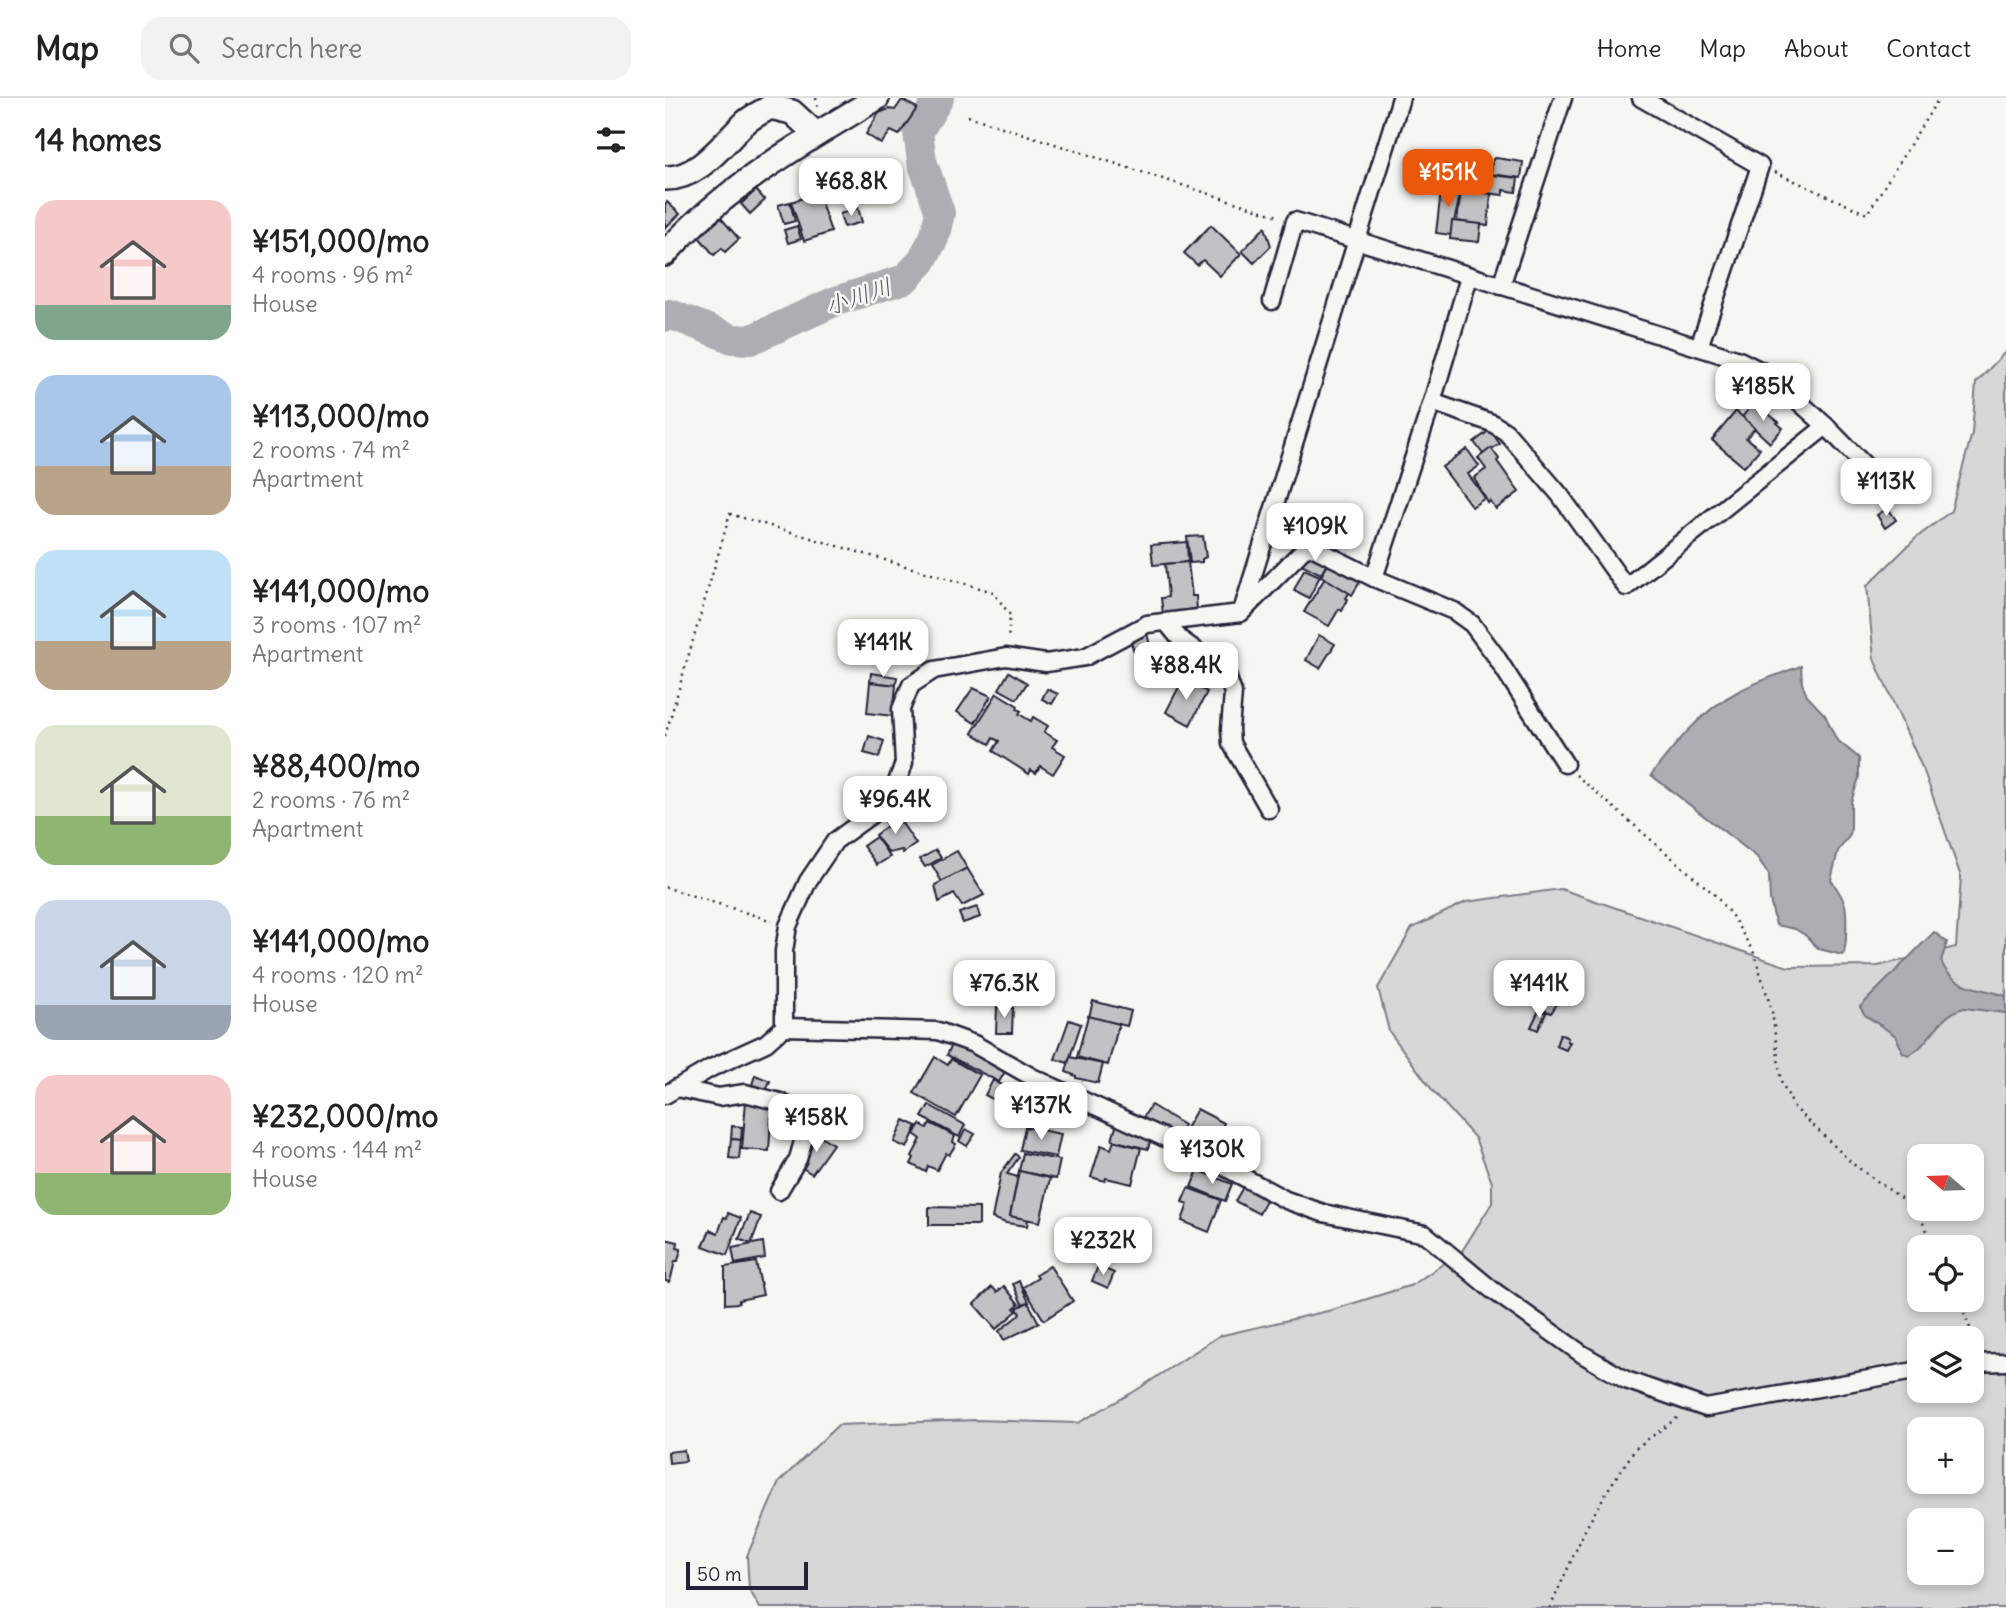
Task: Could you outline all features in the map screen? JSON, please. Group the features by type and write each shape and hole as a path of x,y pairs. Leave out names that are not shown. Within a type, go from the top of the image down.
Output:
{"main road":[{"path":"665,254 736,189 816,134 877,98"},
{"path":"665,178 677,178 707,161 748,120 770,107 792,112 816,134"}],"street":[{"path":"1241,613 1402,98"},
{"path":"1501,286 1563,98"},
{"path":"1641,98 1760,166 1699,348"},
{"path":"1272,301 1295,221 1358,239 1469,277 1739,360 1769,375 1826,426 1878,479"},
{"path":"1374,578 1433,402 1469,277"},
{"path":"1433,402 1492,423 1506,432 1560,495 1626,587 1826,426"},
{"path":"784,1027 784,951 788,926 808,881 835,841 890,801 904,763 901,709 911,685 934,670 1006,657 1046,663 1085,657 1147,624 1241,613 1308,545 1374,578 1454,611 1472,624 1565,764"},
{"path":"1166,622 1180,639 1226,672 1233,694 1231,743 1269,809"},
{"path":"671,1091 766,1043 784,1027 938,1031 974,1044 1032,1077 1202,1155 1286,1200 1323,1213 1425,1234 1491,1289 1582,1354 1626,1380 1706,1408 1907,1372"},
{"path":"671,1091 719,1097 745,1093 780,1102 809,1120 798,1159 779,1191"},
{"path":"1984,1363 2006,1362"}],"path":[{"path":"1760,166 1867,214 1939,98"},
{"path":"968,116 1295,221"},
{"path":"665,736 730,514 993,592 1010,615 1006,657"},
{"path":"1565,764 1595,794 1660,845 1724,906 1753,953 1772,1011 1781,1082 1794,1107 1853,1164 1905,1201 1923,1223 1929,1235"},
{"path":"665,887 788,926"},
{"path":"1550,1608 1585,1530 1636,1448 1695,1404"}],"shaded area":[{"path":"2006,351 2006,1608 760,1608 749,1589 747,1556 779,1482 838,1425 976,1420 1078,1423 1135,1391 1219,1336 1332,1310 1412,1285 1462,1251 1492,1203 1492,1183 1475,1138 1433,1091 1389,1031 1378,988 1412,928 1466,902 1561,889 1788,967 1878,966 1956,947 1961,877 1925,774 1874,659 1867,586 1916,538 1951,511 1972,433 1976,383"},
{"path":"1801,666 1802,683 1807,696 1825,715 1836,739 1859,758 1859,778 1851,802 1850,835 1838,851 1831,880 1845,905 1843,955 1819,949 1795,929 1776,925 1770,900 1769,875 1757,857 1651,775 1680,739 1713,708 1746,687"},
{"path":"1934,932 1947,942 1941,961 1952,977 1969,986 2006,996 2006,1013 1964,1008 1947,1017 1923,1044 1909,1055 1903,1053 1896,1036 1865,1015 1860,1007"}],"building":[{"path":"902,100 917,108 899,135 891,131 881,144 866,134 879,113 895,110"},
{"path":"1493,159 1523,162 1521,178 1491,174"},
{"path":"1466,172 1518,178 1516,192 1503,190 1503,195 1464,190"},
{"path":"858,180 862,193 844,200 844,197 840,198 840,186"},
{"path":"1442,183 1454,184 1454,190 1461,191 1451,235 1436,233"},
{"path":"756,190 765,200 750,214 741,204"},
{"path":"1461,191 1491,194 1488,226 1457,221"},
{"path":"818,193 831,232 804,241 791,202"},
{"path":"667,202 680,214 665,228 665,204"},
{"path":"790,202 795,221 784,224 778,205"},
{"path":"858,208 862,222 844,227 840,214"},
{"path":"721,218 739,239 725,252 722,248 714,255 699,237"},
{"path":"1452,221 1481,224 1479,242 1450,239"},
{"path":"1211,225 1241,254 1220,276 1203,260 1197,265 1184,253"},
{"path":"797,226 801,239 788,243 784,230"},
{"path":"1265,227 1271,246 1254,263 1242,251"},
{"path":"1772,387 1790,402 1785,407 1768,391"},
{"path":"1754,403 1783,428 1770,443 1742,417"},
{"path":"1736,411 1755,428 1746,438 1760,449 1744,467 1712,440"},
{"path":"1490,430 1500,444 1483,454 1474,442"},
{"path":"1491,448 1519,492 1496,509 1490,501 1488,503 1474,478 1486,469 1478,458"},
{"path":"1467,449 1479,466 1468,474 1485,498 1472,507 1442,467"},
{"path":"1888,508 1896,520 1885,528 1877,515"},
{"path":"1203,536 1206,557 1202,562 1190,563 1187,537"},
{"path":"1187,542 1188,562 1153,565 1151,545"},
{"path":"1310,553 1328,562 1321,574 1301,564"},
{"path":"1188,562 1192,596 1196,596 1197,611 1163,614 1161,598 1168,597 1165,564"},
{"path":"1329,563 1360,582 1352,595 1321,576"},
{"path":"1304,569 1320,576 1309,598 1294,590"},
{"path":"1325,578 1349,593 1342,611 1339,609 1329,626 1304,612"},
{"path":"1147,634 1153,655 1140,659 1130,640"},
{"path":"1319,635 1335,644 1320,668 1306,660"},
{"path":"1186,656 1211,673 1202,689 1175,676 1178,671 1171,668 1175,660 1183,661"},
{"path":"1009,672 1027,683 1017,699 999,689"},
{"path":"871,673 897,677 896,685 870,682"},
{"path":"1183,679 1207,692 1190,725 1166,712"},
{"path":"870,682 896,685 893,716 867,713"},
{"path":"973,688 991,696 975,723 957,712"},
{"path":"1047,689 1058,694 1052,704 1042,699"},
{"path":"997,693 1018,706 1017,709 1021,711 1019,714 1031,721 1033,717 1048,726 1044,732 1057,740 1052,747 1065,755 1053,774 1040,766 1036,773 1031,770 1029,774 993,751 999,741 993,738 990,744 972,733"},
{"path":"869,736 884,741 879,757 864,753"},
{"path":"895,813 916,844 903,853 902,850 889,853 875,835 887,826 884,821"},
{"path":"876,837 890,857 877,865 863,846"},
{"path":"936,850 941,858 925,867 920,859"},
{"path":"957,851 967,868 942,882 932,865"},
{"path":"967,868 984,895 962,906 954,894 939,902 935,885"},
{"path":"977,907 980,917 963,923 959,913"},
{"path":"1550,990 1561,998 1551,1013 1538,1008"},
{"path":"1093,1001 1131,1011 1127,1026 1089,1017"},
{"path":"997,1007 1013,1008 1012,1033 996,1033"},
{"path":"1539,1010 1546,1013 1538,1030 1531,1027"},
{"path":"1088,1016 1119,1024 1108,1065 1077,1057"},
{"path":"1069,1020 1081,1024 1068,1063 1055,1059"},
{"path":"1560,1034 1570,1042 1566,1050 1556,1046"},
{"path":"953,1042 1006,1070 999,1082 947,1055"},
{"path":"935,1057 948,1065 951,1059 980,1075 956,1117 914,1093"},
{"path":"1070,1057 1103,1064 1098,1083 1076,1078 1066,1072"},
{"path":"755,1075 770,1081 765,1093 751,1088"},
{"path":"993,1080 1004,1086 996,1101 985,1095"},
{"path":"746,1101 778,1103 777,1119 771,1118 769,1151 742,1149"},
{"path":"929,1105 965,1125 959,1137 922,1117"},
{"path":"1151,1105 1184,1125 1178,1136 1142,1119"},
{"path":"1197,1109 1224,1123 1212,1146 1184,1132"},
{"path":"904,1120 917,1126 907,1148 894,1142"},
{"path":"930,1123 955,1136 953,1142 956,1144 949,1155 946,1153 937,1170 928,1166 926,1172 911,1164 921,1139 914,1134 920,1124 927,1128"},
{"path":"1117,1123 1152,1135 1148,1149 1112,1140"},
{"path":"732,1126 742,1127 741,1140 731,1139"},
{"path":"1025,1127 1061,1134 1056,1157 1020,1150"},
{"path":"966,1129 975,1134 967,1146 959,1141"},
{"path":"819,1135 833,1144 812,1174 798,1165"},
{"path":"731,1139 741,1140 739,1159 729,1158"},
{"path":"1114,1141 1141,1148 1132,1184 1091,1177 1101,1145 1111,1149"},
{"path":"1023,1153 1060,1160 1056,1179 1019,1171"},
{"path":"1015,1154 1019,1157 1007,1174 1018,1177 1010,1216 1028,1219 1027,1226 992,1218 1001,1173"},
{"path":"1198,1170 1232,1184 1225,1201 1191,1187"},
{"path":"1019,1171 1050,1178 1040,1222 1010,1216"},
{"path":"1243,1187 1266,1200 1259,1214 1235,1201"},
{"path":"1188,1188 1221,1200 1209,1232 1182,1221 1188,1204 1182,1202"},
{"path":"929,1207 979,1208 979,1225 929,1225"},
{"path":"728,1213 741,1218 727,1255 703,1246 710,1230 718,1233"},
{"path":"750,1213 761,1217 751,1244 739,1239"},
{"path":"665,1239 678,1242 677,1248 681,1249 670,1282 665,1281"},
{"path":"763,1242 765,1258 735,1264 732,1248"},
{"path":"756,1262 763,1295 739,1300 739,1303 725,1304 725,1267"},
{"path":"1050,1266 1073,1301 1044,1320 1023,1287 1038,1278 1036,1275"},
{"path":"1098,1266 1114,1273 1108,1288 1092,1281"},
{"path":"1019,1281 1029,1302 1022,1304 1013,1284"},
{"path":"1004,1286 1019,1304 1014,1308 1017,1311 996,1329 974,1304 992,1287 997,1292"},
{"path":"1028,1302 1039,1323 1004,1340 999,1331 1020,1314 1017,1308"},
{"path":"684,1450 686,1461 669,1463 668,1452"}],"waterway":[{"name":"小川川","path":"665,317 670,314 733,339 750,340 836,301 905,279 921,262 934,238 940,213 922,161 918,132 939,98"}]}
